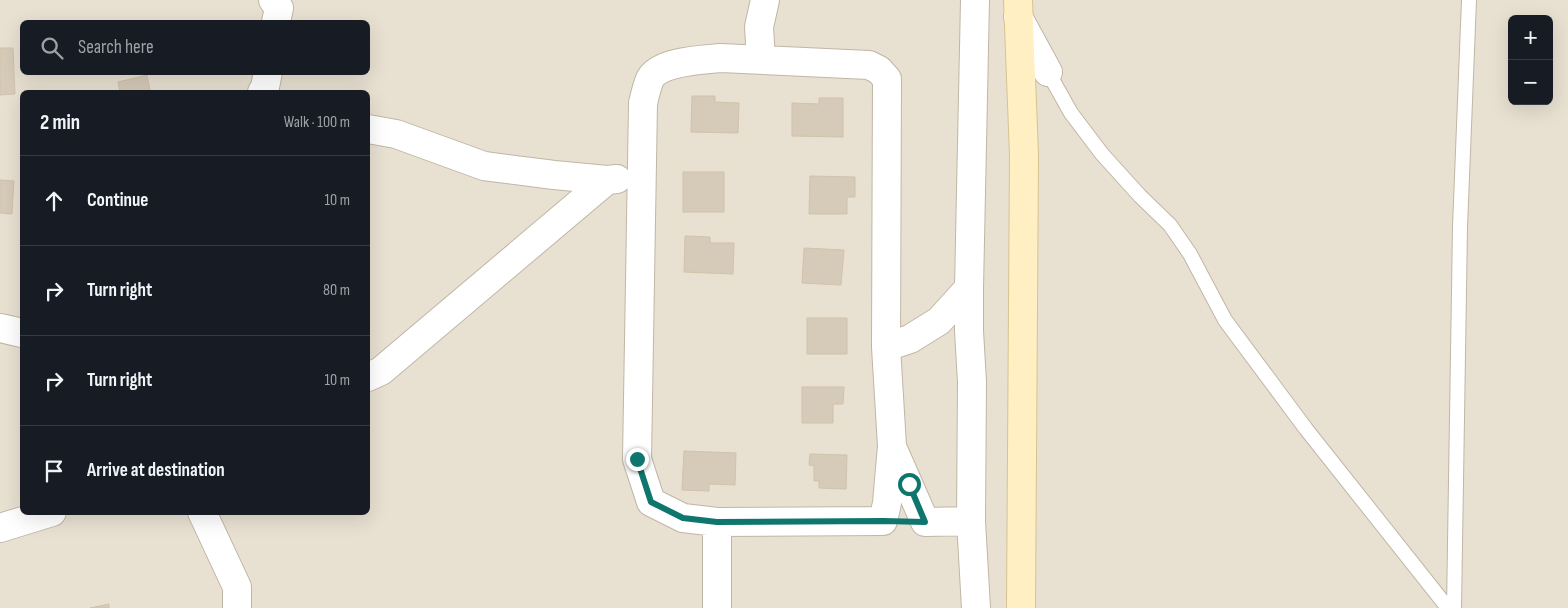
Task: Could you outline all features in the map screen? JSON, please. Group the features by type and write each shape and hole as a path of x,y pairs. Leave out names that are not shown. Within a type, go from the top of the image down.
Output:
{"street":[{"path":"761,59 759,27 765,0"},
{"path":"975,0 969,331 972,382 971,521 976,608"},
{"path":"1018,8 1048,72"},
{"path":"1018,8 1024,155 1021,608"},
{"path":"883,521 888,495 892,446 886,347 887,79 879,70 869,65 761,59 721,58 686,62 659,69 650,79 643,103 641,177 637,459 651,502 683,518 717,522 971,521"},
{"path":"370,129 396,134 484,166 554,176 608,180 641,177"},
{"path":"370,376 381,371 608,180"},
{"path":"886,347 910,339 939,321 969,288"},
{"path":"0,328 20,333"},
{"path":"892,446 925,522"},
{"path":"0,528 42,515"},
{"path":"203,515 242,601"},
{"path":"717,522 717,608"}],"lane":[{"path":"1454,608 1460,227 1469,0"},
{"path":"1048,72 1071,113 1102,154 1140,196 1170,225 1190,254 1225,320 1306,430 1448,608"}],"shaded area":[{"path":"0,0 1568,0 1568,608 0,608"}],"building":[{"path":"0,48 13,48 15,94 0,95"},
{"path":"147,75 150,90 120,90 118,82"},
{"path":"692,96 715,96 715,102 739,103 738,133 691,132"},
{"path":"819,98 843,98 843,137 792,136 792,103 819,104"},
{"path":"683,172 724,172 724,212 683,212"},
{"path":"810,176 855,177 855,197 847,197 847,214 809,214"},
{"path":"0,180 14,181 12,214 0,213"},
{"path":"685,236 710,237 710,243 734,243 733,274 684,272"},
{"path":"804,248 844,250 841,285 802,283"},
{"path":"807,318 847,318 847,354 807,354"},
{"path":"802,387 844,387 843,404 833,404 833,423 802,423"},
{"path":"684,451 736,453 735,485 709,484 709,491 682,490"},
{"path":"810,454 847,455 846,489 819,488 819,481 814,481 814,466 809,465"},
{"path":"109,604 109,608 90,608"}],"route":[{"path":"637,459 651,502 683,518 717,522 925,522 909,484"}]}
